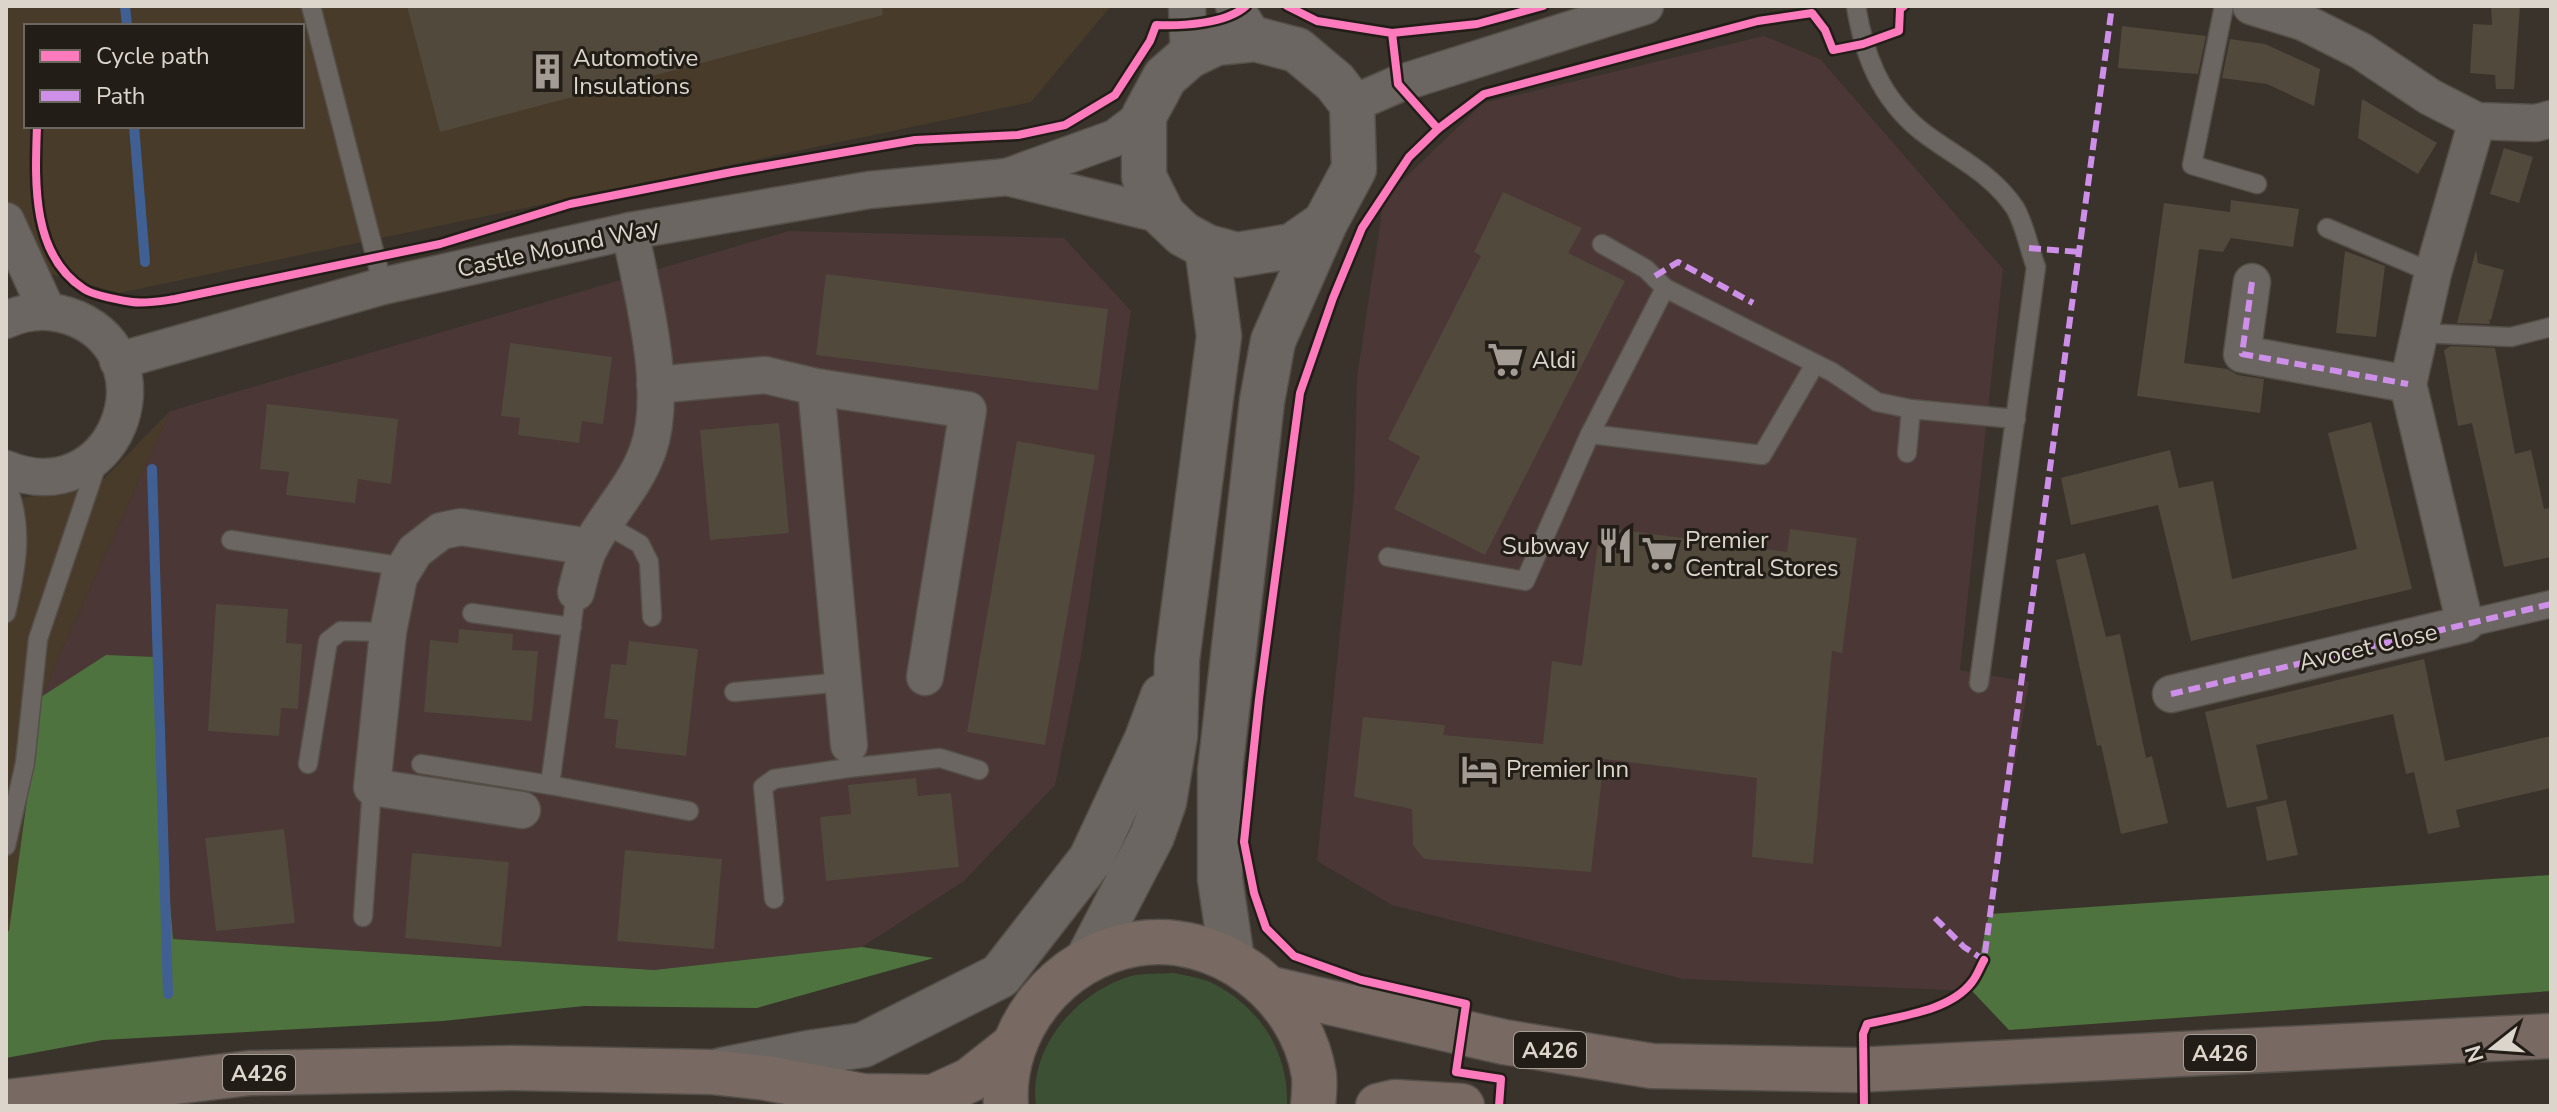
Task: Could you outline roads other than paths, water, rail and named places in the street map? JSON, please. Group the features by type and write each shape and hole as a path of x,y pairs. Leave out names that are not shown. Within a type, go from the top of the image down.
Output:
{"highway":[{"path":"1006,1106 1004,1088 1013,1046 1030,1011 1056,982 1088,959 1135,944 1185,944 1232,960 1271,989 1299,1029 1314,1076 1313,1106"},
{"name":"A426","path":"1271,989 1504,1042 1652,1066 1834,1070 2551,1036"},
{"name":"A426","path":"6,1102 250,1073 514,1068 711,1072 766,1078 863,1096 933,1097 970,1080 1013,1046"},
{"path":"1378,1106 1395,1102 1462,1106"}],"street":[{"path":"1187,6 1189,56"},
{"path":"1352,104 1398,84 1645,6"},
{"path":"2251,6 2303,22 2361,51 2430,97 2477,121 2536,123 2551,119"},
{"path":"1232,960 1220,879 1220,771 1262,401 1273,341 1325,223 1354,169 1352,104 1335,82 1297,50 1245,22 1216,43 1189,56 1165,77 1144,116 1144,177 1163,215 1183,234 1207,247 1237,255 1292,246 1325,223"},
{"name":"Castle Mound Way","path":"118,361 383,286 630,231 869,190 1007,177 1115,138 1144,116"},
{"name":"Avocet Close","path":"2171,694 2465,624 2408,384 2433,273 2477,121"},
{"name":"Castle Mound Way","path":"1007,177 1163,215"},
{"path":"6,221 47,311"},
{"path":"574,610 597,536 648,451 657,405 648,326 630,231"},
{"path":"1088,959 1152,836 1164,802 1175,736 1177,660 1219,336 1207,247"},
{"path":"2252,282 2242,354 2408,384"},
{"path":"6,320 19,313 47,311 65,314 97,331 118,361 125,385 123,411 115,434 100,454 78,470 51,478 23,476 6,469"},
{"path":"655,385 765,375 816,387 968,410 925,677"},
{"path":"816,387 849,756"},
{"path":"522,810 372,787 388,632 399,577 415,551 441,531 461,527 597,536"},
{"path":"2465,624 2551,604"},
{"path":"711,1072 863,1045 1000,976 1091,859 1147,739 1177,660"}],"lane":[{"path":"311,6 383,286"},
{"path":"1856,6 1863,44 1888,96 1920,129 1981,170 2016,209 2036,267 1979,683"},
{"path":"2224,6 2192,165 2257,184"},
{"path":"2327,228 2433,273"},
{"path":"1602,244 1646,269 1665,288 1815,364 1877,402 1911,409 2016,419"},
{"path":"1388,557 1525,581 1590,434 1665,288"},
{"path":"2418,333 2511,337 2551,327"},
{"path":"1590,434 1762,455 1815,364"},
{"path":"1907,453 1911,409"},
{"path":"6,846 25,763 38,639 100,454"},
{"path":"6,484 17,526 17,562 6,613"},
{"path":"597,536 640,544 649,562 652,617"},
{"path":"231,540 405,567"},
{"path":"472,613 574,610 550,785"},
{"path":"308,764 328,641 341,631 388,632"},
{"path":"734,692 843,682"},
{"path":"774,899 763,787 774,779 849,756 940,758 979,770"},
{"path":"421,764 689,811"},
{"path":"363,917 372,787"}],"waterway":[{"path":"125,6 127,24"},
{"path":"134,128 145,262"},
{"path":"152,469 168,994"}],"place":[{"name":"Automotive Insulations","path":"547,72"},
{"name":"Aldi","path":"1506,360"},
{"name":"Subway","path":"1615,546"},
{"name":"Premier Central Stores","path":"1659,554"},
{"name":"Premier Inn","path":"1480,769"}]}
